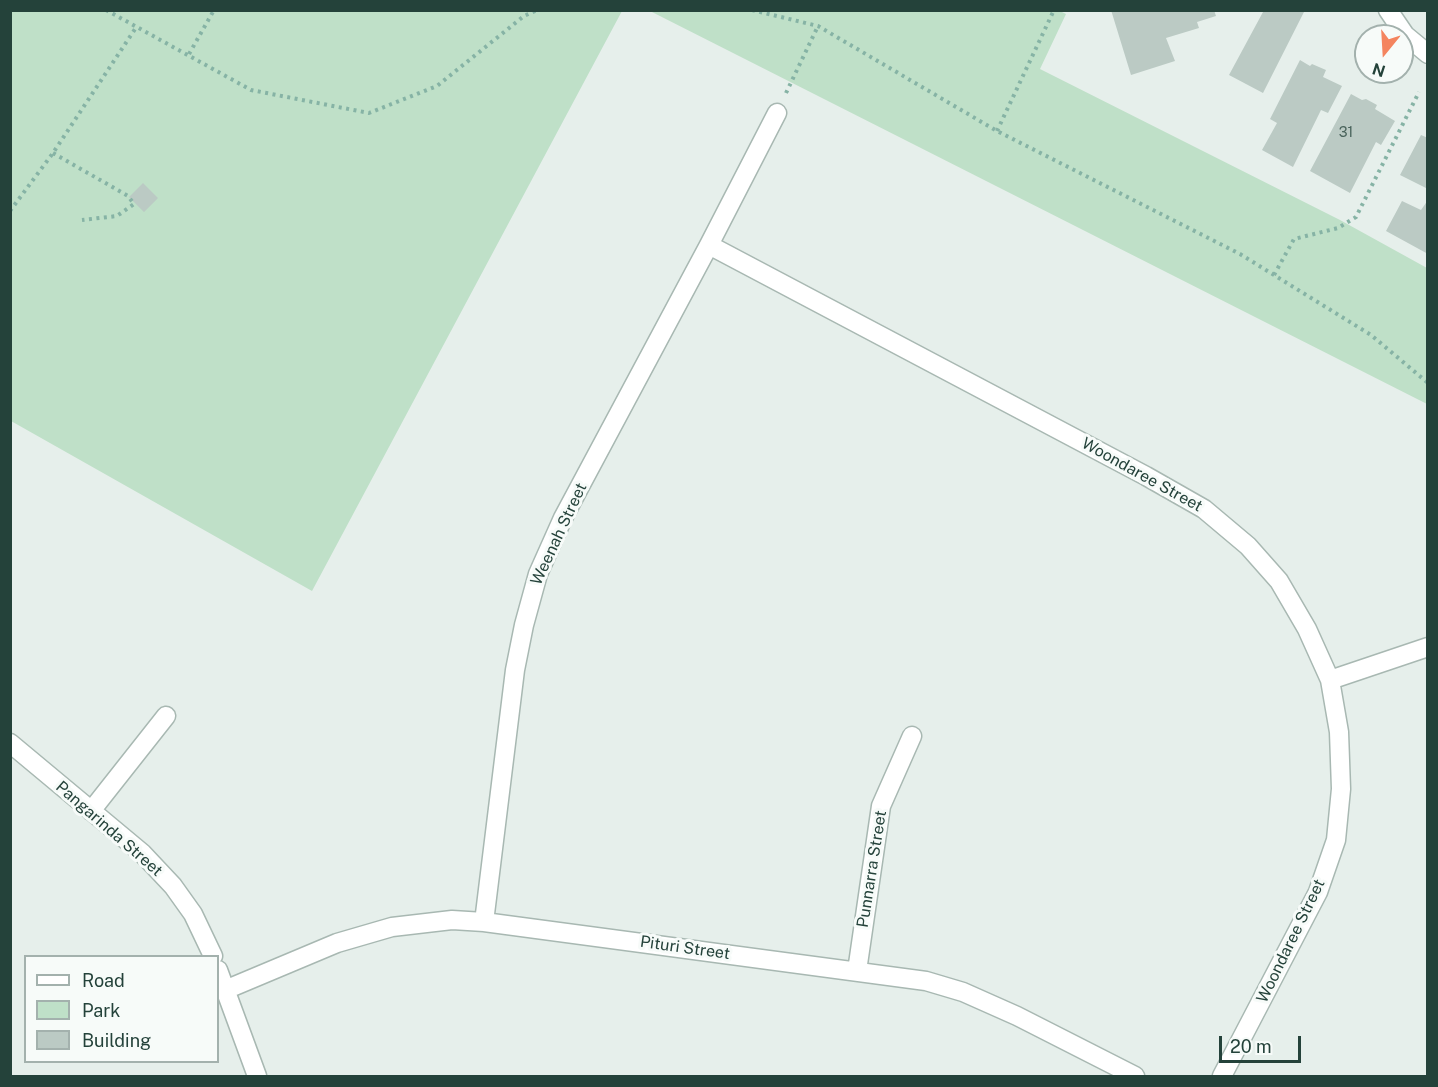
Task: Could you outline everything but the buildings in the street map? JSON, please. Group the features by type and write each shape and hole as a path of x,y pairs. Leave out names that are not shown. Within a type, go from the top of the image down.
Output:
{"street":[{"path":"1388,10 1405,35 1428,54"},
{"path":"710,245 777,113"},
{"name":"Woondaree Street","path":"710,245 1136,470 1204,509 1248,546 1279,581 1307,629 1330,680 1339,732 1341,789 1336,840 1310,910 1222,1077"},
{"name":"Weenah Street","path":"484,922 515,670 538,574 563,518 710,245"},
{"path":"1330,680 1428,646"},
{"path":"91,811 166,716"},
{"name":"Punnarra Street","path":"857,971 881,806 912,736"},
{"name":"Pangarinda Street","path":"10,743 141,853 173,886 193,914 212,955"},
{"name":"Pituri Street","path":"225,990 337,944 392,927 452,920 484,922 926,981 963,992 1017,1016 1135,1077"},
{"path":"219,973 257,1077"}],"path":[{"path":"106,10 251,90 369,113 437,86 524,16 537,10"},
{"path":"189,54 214,10"},
{"path":"752,10 818,26 997,131 1240,254 1371,335 1428,383"},
{"path":"997,131 1054,10"},
{"path":"10,212 53,153 137,26"},
{"path":"777,113 818,26"},
{"path":"1274,275 1294,239 1338,228 1356,217 1419,92"},
{"path":"53,153 128,196 134,204 117,216 82,220"}],"green space":[{"path":"1058,10 1066,14 1040,69 1340,220 1427,268 1427,404 650,11"},
{"path":"11,11 622,11 312,591 11,421"}]}
